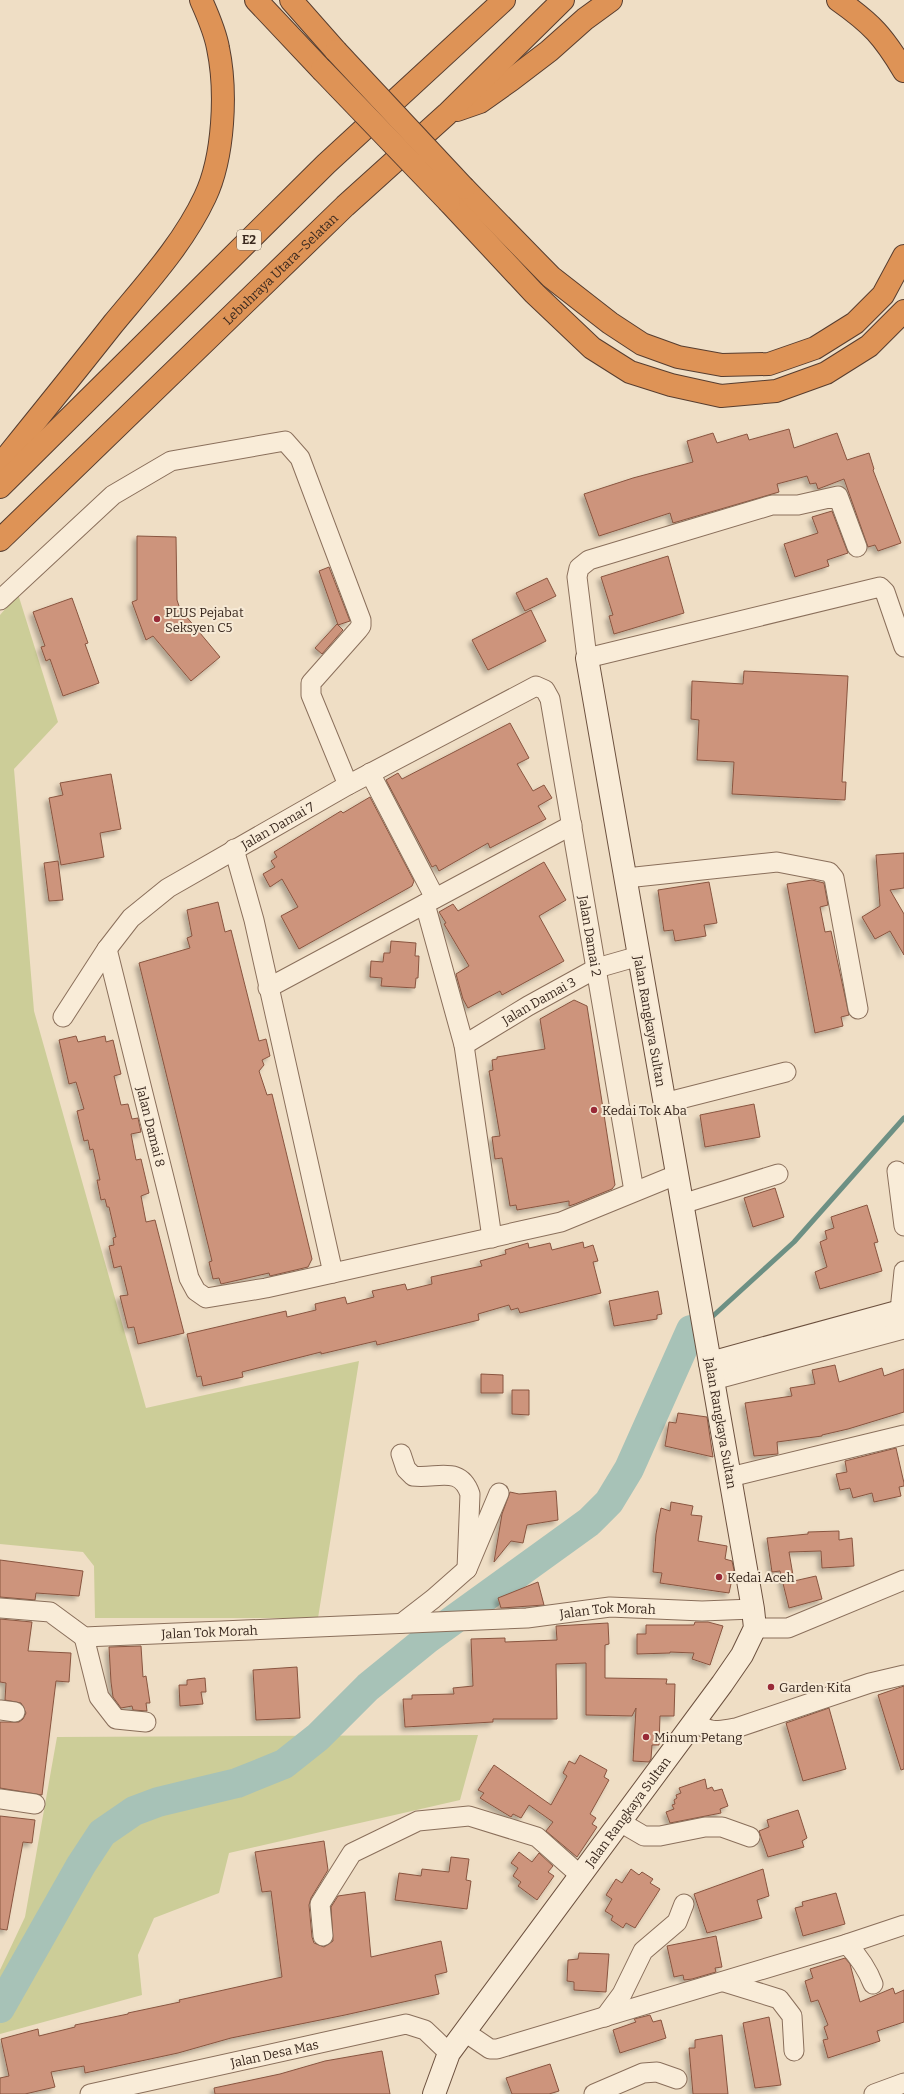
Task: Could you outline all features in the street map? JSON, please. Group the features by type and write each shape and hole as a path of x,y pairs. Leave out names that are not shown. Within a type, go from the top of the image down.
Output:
{"highway":[{"path":"0,465 176,246 206,196 218,156 222,116 223,83 218,48 212,24 201,0"},
{"path":"256,0 322,70 457,195 551,277 610,323 642,344 678,357 722,365 769,364 815,348 855,323 883,295 904,256"},
{"path":"291,0 336,51 457,195 534,293 592,348 630,372 671,385 721,396 776,391 826,374 869,346 904,311"},
{"name":"E2","path":"0,487 326,164 504,0"},
{"name":"Lebuhraya Utara–Selatan","path":"0,540 345,206 447,114 563,0"},
{"path":"447,114 480,102 533,63 585,19 611,0"},
{"path":"838,0 874,27 886,42 904,71"}],"street":[{"path":"0,600 113,495 171,461 285,441 300,458 361,620 361,626 358,630 311,683 311,695 348,785"},
{"path":"858,548 838,496 798,505 772,505 589,560 579,568 577,577 587,658 880,587 885,592 904,647"},
{"name":"Jalan Rangkaya Sultan","path":"434,2094 449,2053 581,1876 742,1655 754,1618 587,658"},
{"name":"Jalan Damai 7","path":"63,1017 107,950 135,914 168,888 348,785 536,686"},
{"name":"Jalan Damai 2","path":"536,686 545,690 550,699 634,1191"},
{"path":"370,773 430,901 464,1045 492,1238"},
{"path":"268,988 572,825"},
{"path":"234,849 254,920 333,1273 561,1222 676,1175"},
{"path":"626,878 777,862 829,872 834,878 858,1009"},
{"name":"Jalan Damai 8","path":"107,950 189,1278 196,1290 206,1298 266,1288 333,1273"},
{"name":"Jalan Damai 3","path":"464,1045 528,1006 597,968 639,956"},
{"path":"664,1103 786,1072"},
{"path":"897,1171 904,1226"},
{"path":"682,1204 778,1174"},
{"path":"712,1371 903,1316 904,1271"},
{"path":"730,1477 904,1435"},
{"path":"401,1454 406,1469 414,1476 448,1475 460,1477 467,1484 470,1494 467,1569"},
{"path":"402,1623 433,1599 467,1569 499,1493"},
{"name":"Jalan Tok Morah","path":"84,1637 527,1618 610,1608 696,1611 754,1618 788,1628 904,1580"},
{"path":"0,1608 50,1612 84,1637 99,1697 116,1719 146,1722"},
{"path":"695,1721 706,1730 714,1732 736,1728 870,1683 904,1675"},
{"path":"0,1799 35,1804"},
{"path":"323,1936 320,1904 352,1853 418,1821 469,1816 537,1837 581,1876"},
{"path":"620,1822 644,1836 660,1836 705,1827 722,1827 750,1837"},
{"path":"604,2017 622,1994 643,1951 677,1922 684,1904"},
{"path":"465,2032 490,2049 497,2049 724,1982 904,1925"},
{"path":"847,1944 857,1955 868,1972 873,1984"},
{"path":"724,1982 779,1999 792,2016 794,2051"},
{"name":"Jalan Desa Mas","path":"90,2094 406,2024 425,2030 449,2053"},
{"path":"594,2094 642,2073 657,2072 677,2079"},
{"path":"874,2094 904,2083"}],"green space":[{"path":"18,594 58,722 14,769 34,1011 146,1408 359,1361 318,1618 95,1618 94,1566 83,1552 0,1544 0,615"},
{"path":"478,1735 460,1800 229,1853 219,1893 154,1918 138,1955 142,1995 0,2034 0,1970 25,1917 57,1737"}],"building":[{"path":"789,429 794,448 837,433 847,460 869,453 874,469 873,470 901,543 878,551 875,545 868,547 844,479 818,489 816,483 810,484 807,476 777,484 779,492 673,523 670,513 599,536 584,494 633,478 693,462 687,441 713,433 717,443 747,434 749,440"},
{"path":"832,511 848,553 827,560 829,566 795,577 784,544 818,533 812,517"},
{"path":"137,536 176,537 177,600 180,609 220,657 191,681 153,636 146,640 140,624 132,602 137,600"},
{"path":"668,556 684,613 614,634 609,616 613,615 601,577"},
{"path":"329,567 350,621 338,625 319,571"},
{"path":"547,578 556,596 525,611 516,593"},
{"path":"72,598 88,643 85,644 99,683 63,696 50,659 46,661 41,647 45,646 33,612"},
{"path":"531,610 546,641 488,670 472,640"},
{"path":"337,624 343,630 322,654 315,648"},
{"path":"744,671 848,676 842,782 846,782 845,800 732,794 734,762 697,760 699,720 691,719 692,681 743,684"},
{"path":"510,723 529,758 517,764 533,791 544,785 552,798 538,806 546,819 490,848 488,843 439,871 436,865 432,867 386,780 398,773 402,779"},
{"path":"111,774 121,829 100,833 104,857 61,865 49,798 63,795 60,783"},
{"path":"370,797 414,881 412,886 299,949 281,916 298,907 282,879 270,887 263,874 275,867 271,861 277,857 274,852 341,811 343,813"},
{"path":"904,853 904,888 890,890 904,914 904,955 890,931 875,939 862,917 880,906 876,855"},
{"path":"58,861 63,900 49,901 44,863"},
{"path":"544,862 566,900 539,916 564,961 502,995 500,991 468,1008 463,999 456,974 469,966 444,924 446,923 439,912 453,904 458,911"},
{"path":"812,880 824,883 828,905 820,907 825,932 831,931 849,1015 841,1017 843,1026 815,1033 787,884"},
{"path":"709,882 717,923 704,925 706,936 675,941 673,930 664,931 658,890"},
{"path":"218,902 225,932 231,930 259,1041 266,1039 270,1056 262,1060 264,1065 259,1071 267,1095 272,1094 312,1259 308,1267 270,1276 269,1273 221,1284 219,1278 213,1279 209,1262 212,1261 139,963 190,948 187,938 192,936 187,910"},
{"path":"391,941 416,943 415,956 419,956 418,978 416,978 415,988 381,986 382,978 370,977 371,961 383,962 384,953 390,953"},
{"path":"574,1000 587,1006 615,1185 612,1189 569,1206 569,1201 517,1210 516,1205 510,1206 502,1158 495,1159 492,1137 500,1136 489,1071 493,1070 492,1060 497,1059 497,1057 545,1049 540,1019"},
{"path":"76,1036 78,1042 105,1036 106,1042 113,1040 121,1074 114,1076 121,1105 128,1104 132,1119 138,1118 141,1132 131,1134 136,1160 141,1159 149,1193 141,1196 146,1222 155,1220 184,1333 138,1344 134,1327 128,1328 120,1296 128,1295 121,1266 114,1268 109,1246 114,1245 113,1238 116,1237 109,1207 107,1207 105,1199 101,1200 97,1180 100,1180 93,1149 90,1150 88,1140 84,1141 77,1111 84,1109 76,1082 69,1084 59,1040"},
{"path":"754,1104 760,1137 705,1147 700,1115"},
{"path":"775,1188 784,1217 753,1227 744,1198"},
{"path":"867,1205 878,1242 874,1243 882,1271 820,1289 815,1272 827,1267 820,1242 827,1239 825,1231 834,1228 831,1217"},
{"path":"583,1242 584,1248 593,1245 598,1261 593,1262 601,1293 520,1313 518,1308 511,1310 509,1305 478,1314 479,1320 377,1345 376,1341 321,1354 321,1352 242,1372 243,1377 203,1386 201,1376 197,1377 187,1334 286,1311 287,1317 316,1310 315,1304 345,1297 347,1304 374,1297 372,1291 405,1284 407,1290 432,1284 431,1277 482,1266 480,1261 506,1254 505,1250 528,1243 529,1248 550,1243 552,1250"},
{"path":"658,1291 662,1314 657,1315 657,1319 614,1326 609,1301"},
{"path":"835,1365 839,1382 882,1368 884,1376 904,1369 904,1412 822,1436 777,1442 778,1454 754,1456 745,1403 792,1396 790,1388 815,1384 812,1370"},
{"path":"481,1374 503,1375 503,1393 481,1393"},
{"path":"512,1390 529,1390 529,1415 512,1414"},
{"path":"678,1413 707,1417 713,1457 665,1446 669,1422 676,1423"},
{"path":"896,1448 904,1483 904,1486 899,1487 901,1496 874,1502 872,1493 853,1498 850,1488 840,1490 836,1474 847,1472 845,1461"},
{"path":"556,1491 558,1520 527,1525 523,1543 511,1541 494,1562 502,1514 510,1492 519,1494"},
{"path":"671,1502 693,1506 691,1515 702,1516 698,1541 727,1546 725,1559 732,1561 734,1570 729,1593 660,1583 662,1573 653,1572 656,1534 661,1508 670,1511"},
{"path":"839,1531 839,1540 852,1538 854,1566 822,1568 821,1551 789,1552 794,1581 816,1576 822,1599 789,1608 780,1571 772,1572 767,1538 808,1534 808,1532"},
{"path":"0,1560 83,1571 79,1596 36,1593 35,1600 0,1597"},
{"path":"538,1582 544,1605 501,1608 498,1598"},
{"path":"0,1619 32,1622 28,1651 71,1653 69,1682 56,1681 42,1795 0,1788 0,1722 19,1722 23,1719 26,1713 21,1703 5,1700 6,1683 0,1682"},
{"path":"695,1622 708,1622 723,1626 710,1665 692,1659 694,1653 670,1652 637,1654 637,1634 646,1634 646,1625 694,1625"},
{"path":"608,1623 609,1644 605,1645 605,1678 667,1679 666,1684 675,1684 674,1716 660,1716 659,1745 652,1745 651,1759 649,1762 633,1761 636,1708 632,1716 586,1715 586,1663 556,1664 557,1719 493,1719 493,1722 405,1727 403,1699 412,1699 412,1695 454,1694 453,1688 473,1686 471,1639 505,1638 505,1642 557,1640 556,1626"},
{"path":"141,1646 143,1677 146,1676 150,1703 146,1703 147,1711 133,1710 132,1706 121,1708 113,1697 111,1682 109,1647"},
{"path":"297,1667 300,1718 256,1720 253,1670"},
{"path":"205,1678 206,1692 201,1692 203,1704 180,1706 179,1685 187,1685 187,1680"},
{"path":"904,1686 904,1769 901,1770 878,1695"},
{"path":"829,1708 846,1769 803,1781 786,1723"},
{"path":"580,1755 607,1770 604,1777 609,1780 590,1814 596,1818 592,1824 597,1827 577,1857 546,1831 553,1822 529,1805 521,1818 513,1814 511,1817 480,1798 484,1793 478,1790 494,1765 551,1805 567,1776 563,1773 569,1761 575,1764"},
{"path":"705,1779 707,1789 712,1787 714,1791 722,1789 728,1806 720,1809 721,1813 670,1823 666,1812 674,1809 672,1805 675,1804 674,1800 677,1798 676,1795 681,1793 679,1788"},
{"path":"798,1810 807,1838 802,1841 804,1847 768,1857 759,1831 769,1827 767,1820"},
{"path":"0,1816 35,1820 32,1843 23,1842 7,1930 0,1929"},
{"path":"324,1841 328,1870 311,1898 309,1905 312,1937 314,1943 324,1947 333,1941 331,1907 338,1896 365,1892 371,1957 441,1941 447,1972 435,1975 439,1994 231,2038 178,2053 85,2073 84,2066 51,2072 55,2087 25,2094 0,2094 0,2078 9,2076 1,2039 38,2029 39,2036 75,2027 75,2025 180,2002 179,2000 282,1977 271,1891 262,1892 255,1852"},
{"path":"519,1852 532,1862 539,1853 553,1866 548,1872 554,1876 537,1900 518,1886 521,1882 513,1876 518,1868 511,1863"},
{"path":"451,1857 469,1859 466,1880 471,1881 467,1909 395,1900 399,1873 421,1876 422,1869 449,1872"},
{"path":"631,1869 639,1875 642,1872 653,1879 650,1883 660,1889 635,1928 626,1923 623,1928 611,1920 613,1916 605,1911 612,1899 606,1895 616,1879 622,1883"},
{"path":"763,1869 769,1896 757,1900 762,1918 707,1933 694,1894"},
{"path":"836,1893 845,1924 803,1936 795,1908 803,1906 802,1902"},
{"path":"716,1936 722,1967 715,1968 716,1972 692,1979 684,1980 683,1975 674,1977 667,1946"},
{"path":"579,1953 609,1954 606,1992 574,1990 574,1982 567,1981 568,1960 578,1959"},
{"path":"845,1958 850,1964 860,2002 893,1988 895,1994 904,1990 904,2022 877,2031 880,2041 828,2058 823,2040 828,2039 824,2027 828,2025 818,2000 811,2002 805,1981 813,1978 810,1969"},
{"path":"650,2015 653,2022 661,2020 666,2038 620,2053 613,2030 636,2022 634,2019"},
{"path":"769,2017 781,2085 755,2088 743,2023"},
{"path":"722,2035 728,2094 693,2094 689,2048 695,2048 695,2040"},
{"path":"382,2051 390,2094 215,2094 214,2088 280,2074 325,2061"},
{"path":"550,2064 559,2091 549,2094 512,2094 506,2078"}],"waterway":[{"path":"713,1316 794,1242 904,1118"},
{"path":"0,2008 81,1865 102,1833 134,1811 158,1802 237,1783 284,1764 318,1737 368,1687 427,1639 589,1522 609,1502 629,1469 691,1330"}],"place":[{"name":"PLUS Pejabat Seksyen C5","path":"157,619"},
{"name":"Kedai Tok Aba","path":"594,1110"},
{"name":"Kedai Aceh","path":"719,1577"},
{"name":"Garden Kita","path":"771,1687"},
{"name":"Minum Petang","path":"646,1737"}]}
